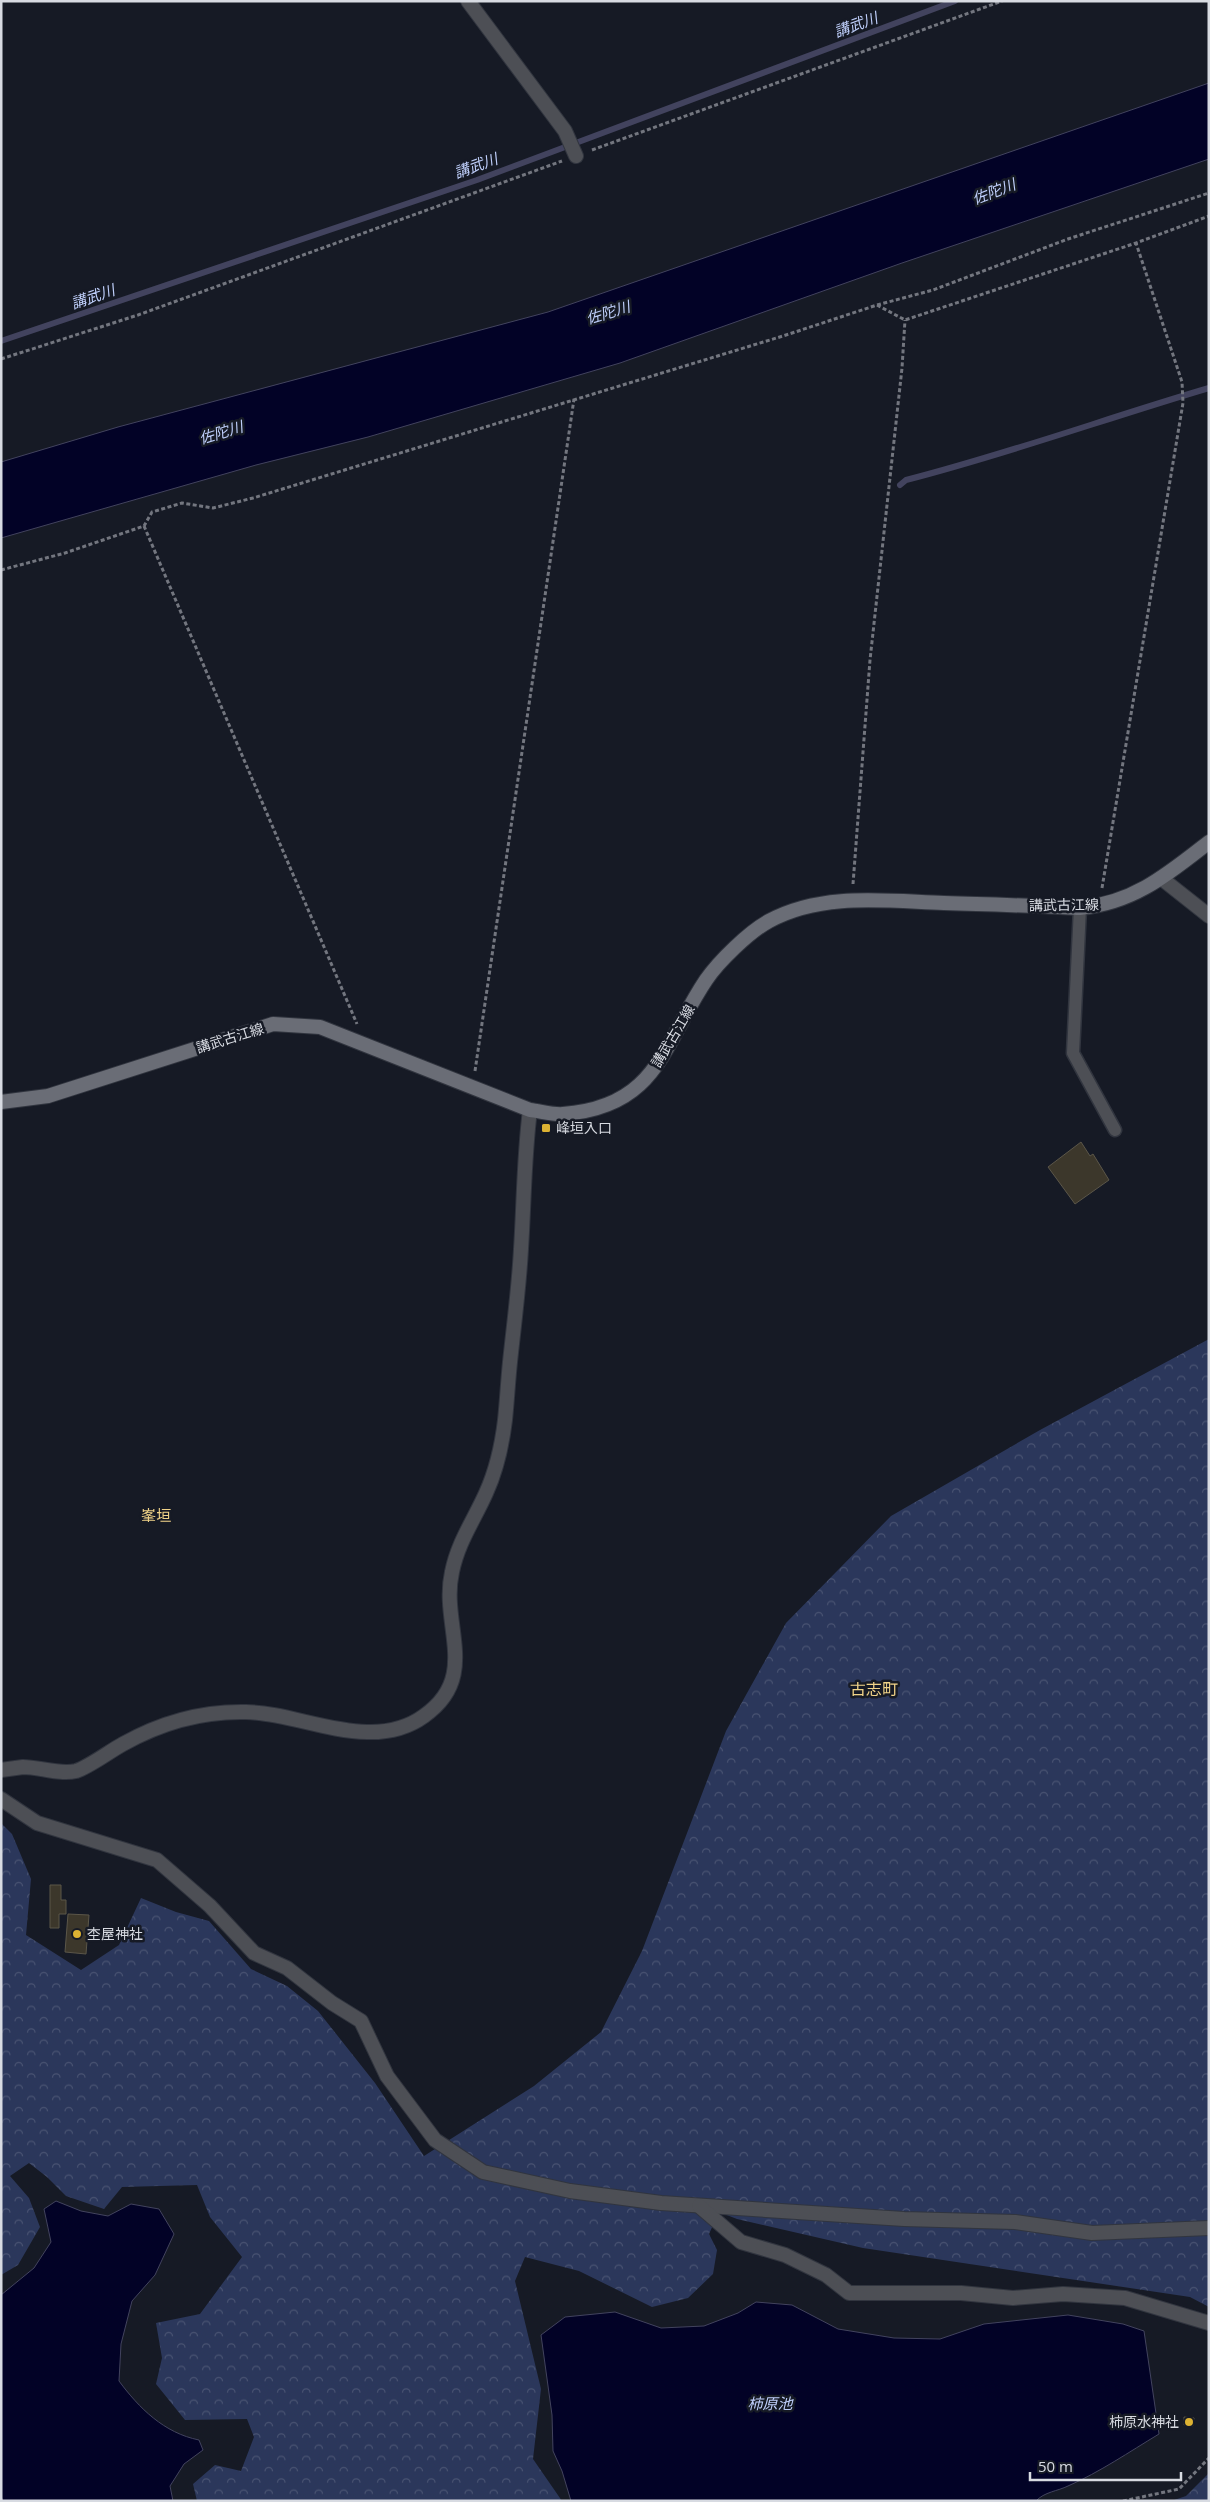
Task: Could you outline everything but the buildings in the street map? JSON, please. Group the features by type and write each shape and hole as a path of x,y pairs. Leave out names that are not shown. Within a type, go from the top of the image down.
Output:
{"main road":[{"name":"講武古江線","path":"1,1102 48,1096 247,1030 273,1024 320,1027 530,1110 562,1114 596,1108 620,1098 643,1083 664,1056 706,979 756,930 770,921 794,911 851,900 1080,908 1099,906 1136,893 1161,878 1209,842"}],"street":[{"path":"468,1 565,131 574,154"},
{"path":"1161,878 1209,916"},
{"path":"1,1770 24,1767 76,1771 140,1734 201,1714 257,1712 340,1729 368,1731 392,1729 410,1723 423,1717 438,1705 448,1691 456,1671 450,1599 451,1574 464,1534 486,1493 497,1460 505,1421 521,1254 526,1138 530,1110"},
{"path":"1,1799 37,1823 157,1860 210,1906 254,1953 287,1968 332,2003 361,2022 387,2076 435,2140 483,2172 570,2191 699,2206 904,2218 1015,2222 1092,2233 1209,2228"},
{"path":"699,2206 741,2242 785,2255 826,2275 849,2293 961,2294 1013,2298 1063,2294 1125,2298 1209,2323"}],"lane":[{"path":"1080,908 1073,1053 1115,1130"}],"path":[{"path":"1,358 156,309 574,154 1002,1"},
{"path":"1,570 65,553 144,526 152,512 182,503 213,508 253,498 877,305 933,290 1068,239 1209,193"},
{"path":"877,305 905,320 1136,244 1209,216"},
{"path":"1099,906 1183,403 1182,382 1136,244"},
{"path":"851,900 870,660 902,368 905,320"},
{"path":"474,1089 574,399"},
{"path":"144,526 357,1024 355,1040"},
{"path":"1123,2501 1179,2489 1209,2458"}],"green space":[{"path":"1209,1339 1209,2307 1190,2297 863,2248 737,2219 719,2212 709,2234 717,2250 713,2274 688,2298 652,2307 579,2271 525,2257 515,2281 541,2389 533,2459 562,2501 197,2501 193,2484 215,2465 241,2471 254,2437 247,2419 185,2420 156,2384 162,2358 156,2323 200,2314 242,2257 210,2217 197,2185 122,2187 104,2209 66,2196 47,2177 29,2163 10,2176 29,2198 40,2227 18,2265 1,2275 1,1823 12,1834 31,1879 26,1935 81,1970 119,1945 141,1898 176,1912 209,1921 251,1969 287,1986 318,2011 375,2083 424,2156 534,2086 601,2032 642,1951 726,1731 786,1623 891,1516 1040,1430"},
{"path":"1209,2473 1209,2501 1171,2501 1186,2496"}],"water":[{"name":"佐陀川","path":"1209,83 1209,159 902,263 620,363 368,437 256,465 1,538 1,462 118,427 548,312"},
{"path":"56,2201 81,2211 108,2216 131,2204 159,2209 174,2234 155,2275 132,2301 121,2344 119,2381 135,2401 153,2418 175,2432 199,2440 203,2450 184,2464 170,2486 173,2501 3,2501 1,2496 1,2295 34,2268 51,2242 44,2209"},
{"name":"柿原池","path":"756,2302 792,2305 838,2329 894,2338 940,2339 984,2324 1068,2315 1123,2324 1144,2331 1159,2434 1092,2474 1047,2494 1036,2501 571,2501 562,2471 553,2451 552,2415 541,2335 565,2317 615,2312 661,2328 704,2326 738,2313"}],"waterway":[{"name":"講武川","path":"1,341 477,180 955,1"},
{"path":"900,485 906,480 982,459 1209,388"}],"place":[{"name":"峰垣入口","path":"546,1128"},
{"name":"杢屋神社","path":"77,1934"},
{"name":"柿原水神社","path":"1189,2422"}],"district":[{"name":"峯垣","path":"156,1516"},
{"name":"古志町","path":"874,1689"}]}
